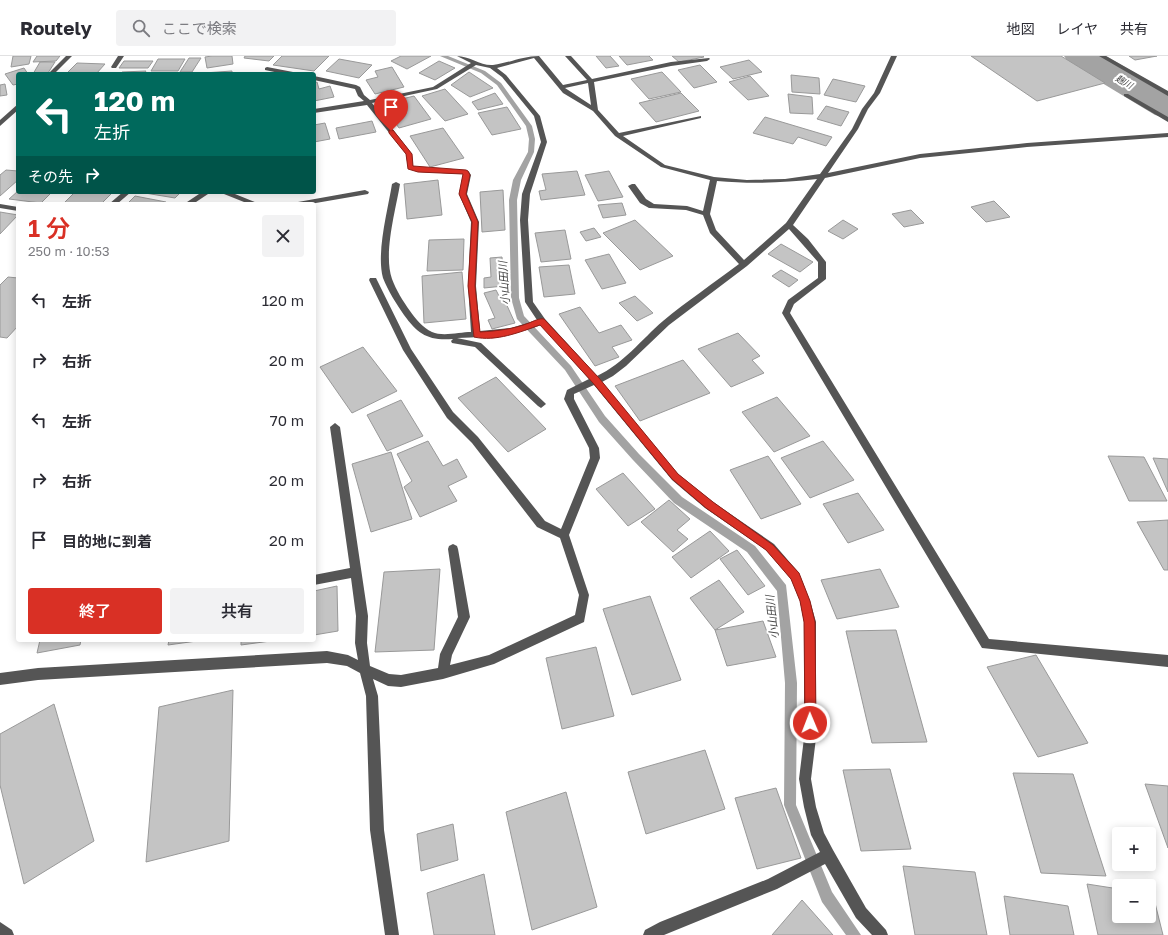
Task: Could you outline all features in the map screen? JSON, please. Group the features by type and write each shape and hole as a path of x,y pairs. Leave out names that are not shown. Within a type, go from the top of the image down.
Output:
{"street":[{"path":"53,72 69,56"},
{"path":"114,67 121,56"},
{"path":"460,56 475,63 492,67 504,76 537,116 544,142 526,194 524,220 530,302 538,323 593,382 675,477 709,505 770,548 795,576 805,601 810,622 810,738 805,779 810,807 825,857 861,912 880,935"},
{"path":"492,67 535,56 565,92 595,110 617,136 663,166 714,179 746,182 785,182 823,176 920,156 1027,145 1168,135"},
{"path":"568,56 591,81 595,110"},
{"path":"0,679 38,674 327,657 348,661 388,680 401,681 443,673 490,660 580,618 584,595 564,535 594,458 594,448 569,399 570,392 610,374 623,364 666,323 744,264 789,225 855,129 865,109 877,93 894,56"},
{"path":"1102,56 1168,94"},
{"path":"562,88 669,62 707,59"},
{"path":"316,111 368,102 435,88 475,63"},
{"path":"267,69 283,72"},
{"path":"316,78 358,88 361,96 368,102 409,154 410,168 418,170 466,172 467,175 463,194 475,222 472,286 476,335"},
{"path":"1126,96 1168,120"},
{"path":"0,124 16,108"},
{"path":"617,136 699,117"},
{"path":"714,179 706,214 713,231 744,264"},
{"path":"396,184 386,246 386,273 401,305 422,330 428,334 438,336 499,334 522,329 538,323"},
{"path":"632,186 643,201 652,206 687,208 706,214"},
{"path":"309,202 365,192"},
{"path":"115,202 125,194"},
{"path":"191,202 204,194"},
{"path":"228,194 250,202"},
{"path":"0,206 16,209"},
{"path":"789,225 805,241 822,262 822,279 791,302 786,313 986,644 1168,661"},
{"path":"374,280 407,350 450,416 475,440 541,524 564,535"},
{"path":"438,336 440,340 467,342 478,345 541,404"},
{"path":"335,427 362,616 361,643 365,669 372,696 377,830 392,935"},
{"path":"443,673 446,654 464,617 453,549"},
{"path":"316,580 356,572"},
{"path":"650,935 664,927 772,884 825,857"},
{"path":"0,929 7,935"}],"building":[{"path":"13,56 31,56 29,64 11,67"},
{"path":"37,56 60,56 56,61 33,62"},
{"path":"232,56 233,64 207,68 205,57"},
{"path":"245,56 274,56 269,61 244,58"},
{"path":"282,56 329,56 314,71 273,65"},
{"path":"401,56 431,56 407,69 391,61"},
{"path":"596,56 610,56 619,66 606,68"},
{"path":"619,56 649,56 653,60 627,65"},
{"path":"672,56 703,56 704,57 679,62"},
{"path":"971,56 1061,56 1105,83 1037,101"},
{"path":"1129,56 1157,56 1135,60"},
{"path":"189,58 201,58 192,72 180,72"},
{"path":"158,59 185,59 178,71 151,71"},
{"path":"339,59 372,65 359,78 326,71"},
{"path":"749,60 762,72 733,79 720,67"},
{"path":"124,61 153,61 148,68 119,68"},
{"path":"439,61 455,68 435,80 419,73"},
{"path":"40,62 55,62 49,72 34,72"},
{"path":"77,63 105,64 98,72 68,72"},
{"path":"700,65 717,82 694,88 678,70"},
{"path":"392,67 404,87 375,94 366,80 378,77 375,71"},
{"path":"24,68 27,72 16,72 16,84 13,85 5,74"},
{"path":"146,71 145,72 122,72"},
{"path":"469,72 493,88 470,97 451,85"},
{"path":"662,72 681,92 649,99 631,79"},
{"path":"791,75 819,78 820,94 792,92"},
{"path":"750,76 769,96 748,100 729,82"},
{"path":"833,79 865,86 856,102 824,95"},
{"path":"316,82 319,89 330,86 334,97 316,101"},
{"path":"5,84 7,95 0,96 0,85"},
{"path":"445,89 468,114 445,121 422,96"},
{"path":"495,93 503,104 478,110 472,102"},
{"path":"681,93 699,111 656,122 639,103"},
{"path":"788,94 812,97 813,114 790,113"},
{"path":"414,96 431,119 399,128 382,104"},
{"path":"826,106 849,112 841,126 817,119"},
{"path":"507,107 521,129 492,135 478,113"},
{"path":"765,117 832,137 826,146 798,137 793,144 753,133"},
{"path":"372,121 376,132 339,139 336,128"},
{"path":"325,123 330,139 316,142 316,125"},
{"path":"443,128 464,158 430,167 410,136"},
{"path":"6,170 16,171 16,182 0,196 0,175"},
{"path":"577,171 585,195 541,200 539,191 546,190 542,174"},
{"path":"609,171 623,197 598,201 585,175"},
{"path":"438,180 442,215 407,219 404,184"},
{"path":"503,190 505,230 482,232 480,192"},
{"path":"16,193 16,194 50,194 42,202 9,199"},
{"path":"73,194 111,194 103,202 65,202"},
{"path":"151,194 179,194 175,198"},
{"path":"135,196 166,202 129,202"},
{"path":"994,201 1010,217 986,222 971,207"},
{"path":"622,203 626,215 603,218 598,205"},
{"path":"911,210 924,223 904,227 892,214"},
{"path":"0,212 16,215 16,217 0,234"},
{"path":"635,220 673,256 640,270 603,233"},
{"path":"843,220 858,229 843,239 828,231"},
{"path":"594,228 601,237 586,241 580,232"},
{"path":"565,230 571,259 541,262 535,233"},
{"path":"464,239 463,270 427,271 429,240"},
{"path":"781,244 813,262 800,272 768,254"},
{"path":"609,254 626,283 602,289 585,260"},
{"path":"502,257 504,286 484,288 484,278 491,277 490,258"},
{"path":"569,265 575,294 544,297 539,267"},
{"path":"781,270 798,280 789,287 772,276"},
{"path":"462,272 466,319 424,323 422,276"},
{"path":"8,277 16,278 16,328 7,338 0,337 0,285"},
{"path":"496,290 501,300 504,299 515,323 492,329 488,320 495,318 484,293"},
{"path":"635,296 653,313 637,321 619,303"},
{"path":"580,307 599,333 621,325 632,340 612,347 619,357 595,366 559,314"},
{"path":"738,333 760,356 752,360 764,373 731,387 698,349"},
{"path":"363,347 397,391 352,413 320,367"},
{"path":"683,360 710,393 640,421 615,386"},
{"path":"496,377 546,429 508,452 458,398"},
{"path":"777,397 810,436 774,452 742,412"},
{"path":"401,400 423,436 387,451 367,415"},
{"path":"428,441 443,466 457,459 467,477 448,486 457,501 420,517 404,487 412,481 397,454"},
{"path":"823,441 854,480 810,498 781,458"},
{"path":"391,452 412,519 371,532 352,464"},
{"path":"768,456 801,504 761,519 730,470"},
{"path":"1108,456 1144,457 1167,501 1129,501"},
{"path":"1153,458 1168,459 1168,492"},
{"path":"623,473 655,509 628,526 596,489"},
{"path":"858,493 884,530 848,543 823,504"},
{"path":"669,500 690,519 677,530 688,539 673,552 641,522"},
{"path":"1168,520 1168,570 1164,570 1137,522"},
{"path":"710,531 729,551 691,578 672,557"},
{"path":"737,550 765,586 748,595 720,559"},
{"path":"440,569 434,650 375,652 384,572"},
{"path":"880,569 899,607 837,619 821,580"},
{"path":"719,580 744,612 715,630 690,598"},
{"path":"337,586 338,631 316,635 316,591"},
{"path":"650,596 681,680 632,695 603,609"},
{"path":"763,621 776,657 727,666 715,630"},
{"path":"896,630 927,742 872,743 846,631"},
{"path":"40,642 81,642 80,645 37,653"},
{"path":"169,642 190,642 168,645"},
{"path":"241,642 263,642 241,645"},
{"path":"596,647 614,716 562,729 546,658"},
{"path":"1036,655 1088,743 1038,757 987,667"},
{"path":"233,690 229,841 146,862 159,707"},
{"path":"54,704 94,841 24,884 0,785 0,734"},
{"path":"705,750 725,809 646,834 628,772"},
{"path":"890,769 911,849 861,851 843,770"},
{"path":"1013,773 1073,774 1106,876 1041,873"},
{"path":"1145,784 1168,786 1168,848"},
{"path":"776,788 801,858 757,869 735,798"},
{"path":"566,792 597,907 532,930 506,812"},
{"path":"453,824 458,860 421,871 417,834"},
{"path":"903,866 975,872 987,935 915,935"},
{"path":"484,874 495,935 434,935 427,893"},
{"path":"1087,884 1112,888 1112,923 1156,923 1156,907 1163,935 1098,935"},
{"path":"1004,896 1068,906 1074,935 1010,935"},
{"path":"802,900 833,935 772,935"}],"waterway":[{"name":"小山田川","path":"443,56 483,72 499,84 529,126 532,139 531,152 517,180 513,200 515,298 520,317 568,368 602,419 636,457 678,500 751,549 782,589 791,683 790,805 827,897 854,935"},
{"name":"麹川","path":"1081,56 1168,107"}],"route":[{"path":"391,131 409,154 410,168 418,170 466,172 467,175 463,194 475,222 472,286 476,335 499,334 516,331 542,321 596,381 675,477 709,505 770,548 795,576 805,601 810,622 810,723"}]}
